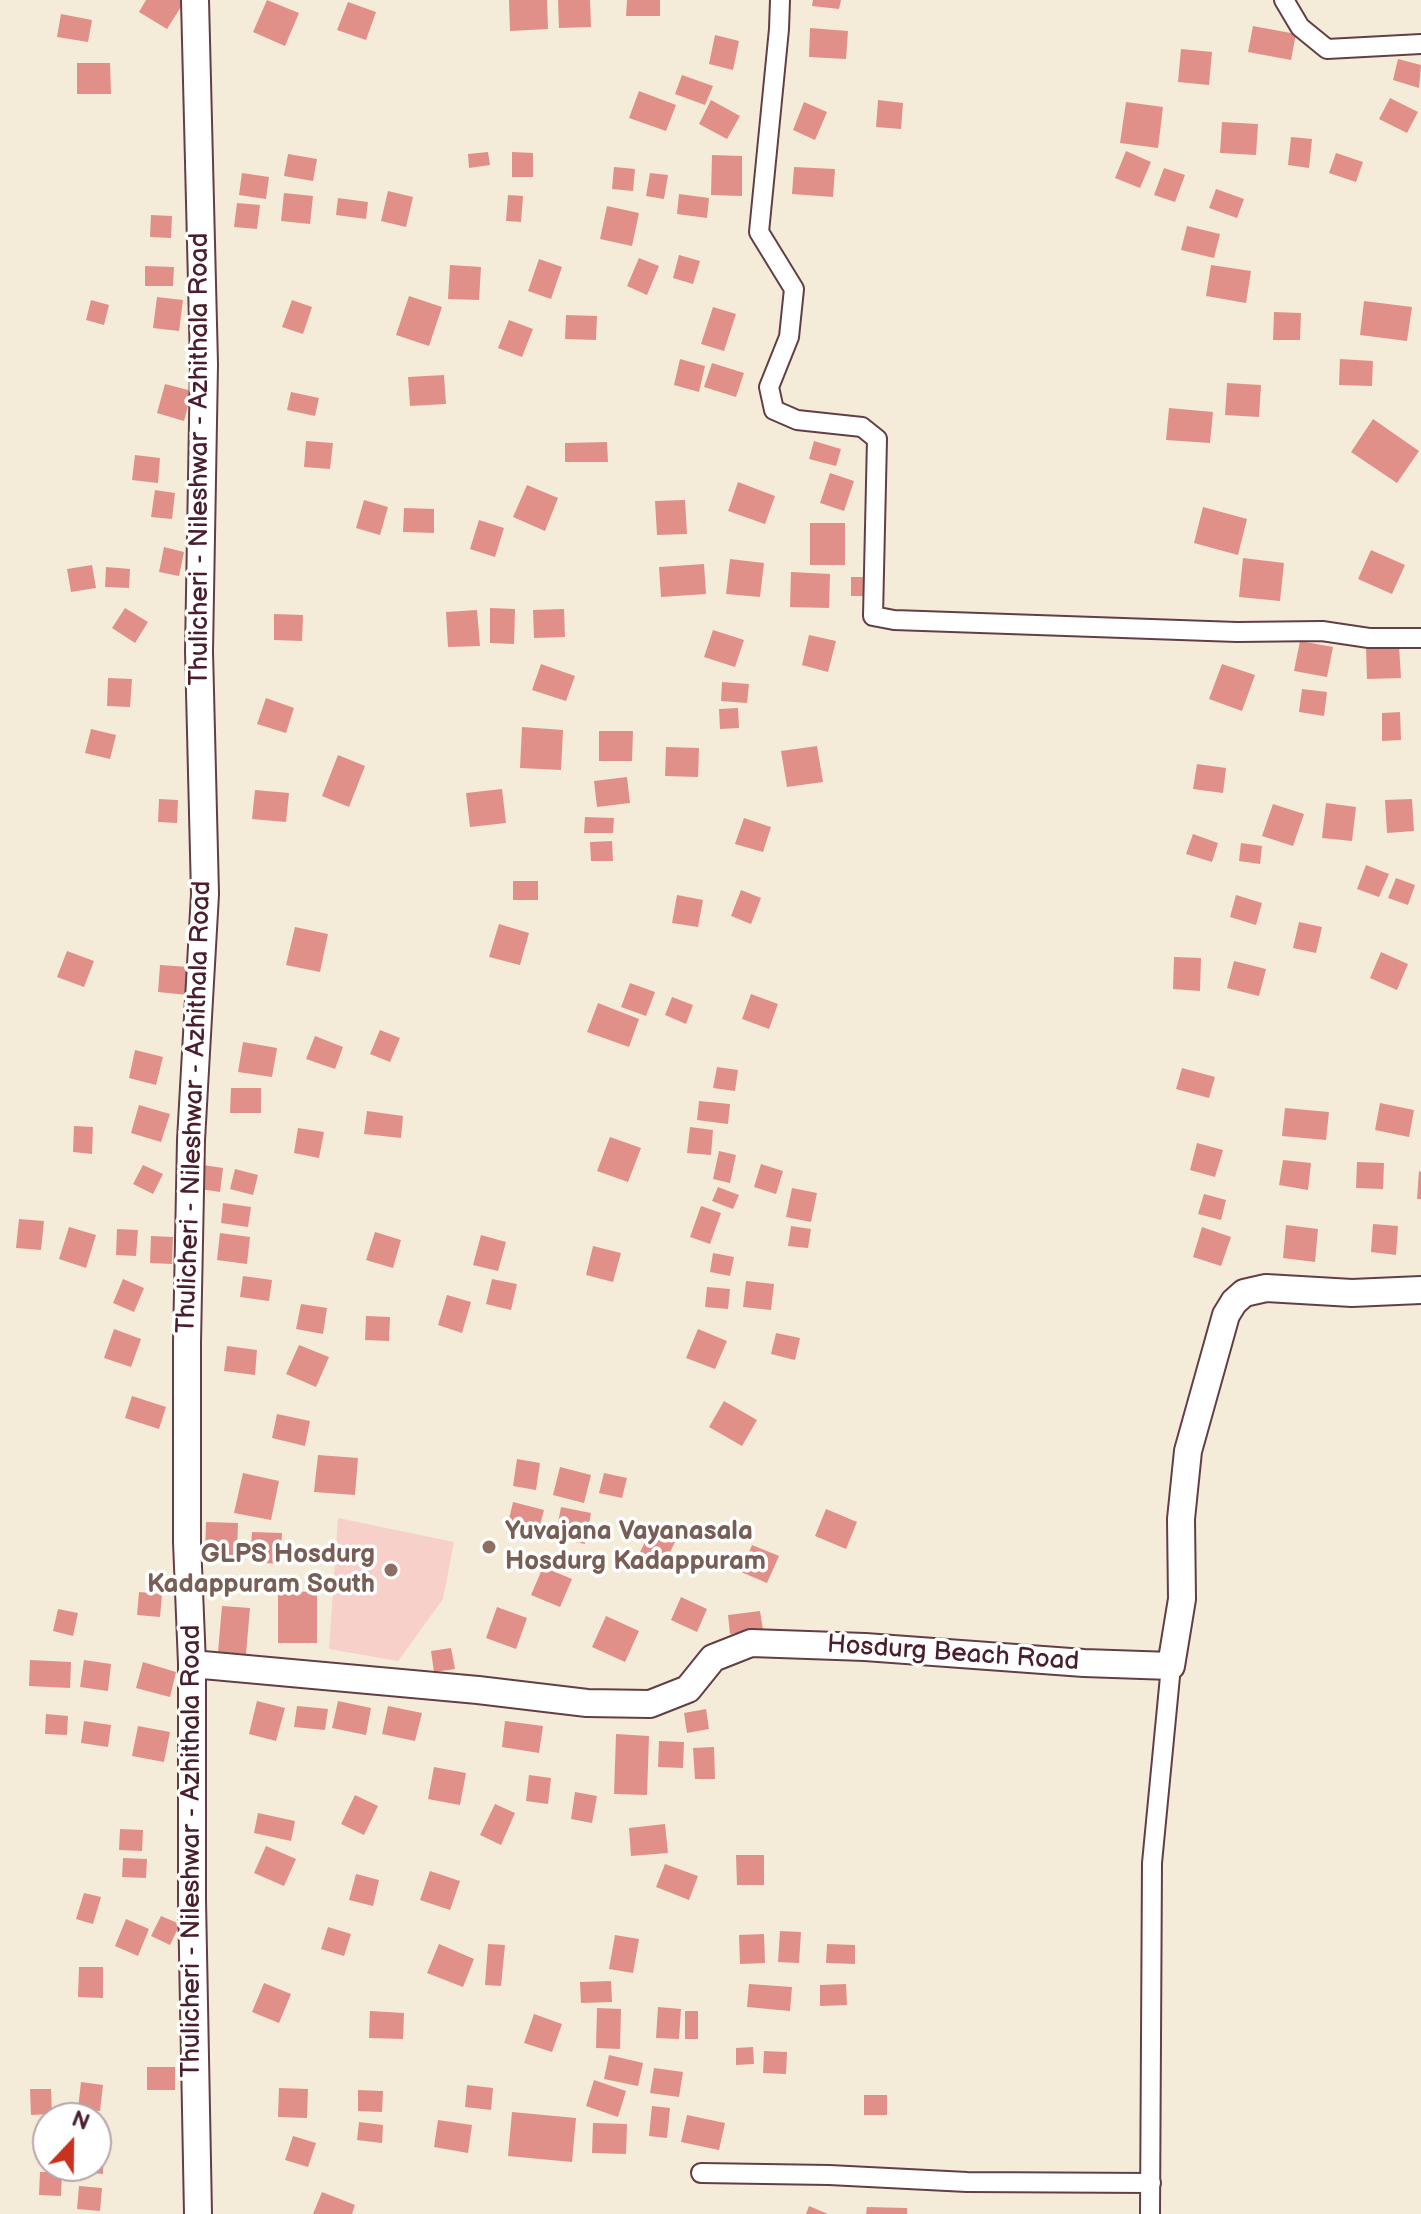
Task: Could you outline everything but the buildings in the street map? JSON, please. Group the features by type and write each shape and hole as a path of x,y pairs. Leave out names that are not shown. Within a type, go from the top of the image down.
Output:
{"main road":[{"name":"Thulicheri - Nileshwar - Azhithala Road","path":"195,0 204,364 199,651 205,894 191,1140 187,1542 192,1664 192,1916 198,2214"},
{"path":"1171,1666 1182,1599 1181,1519 1188,1451 1226,1315 1234,1302 1244,1293 1266,1288 1352,1293 1421,1290"},
{"name":"Hosdurg Beach Road","path":"192,1664 587,1703 650,1704 688,1689 713,1658 751,1643 1171,1666"}],"street":[{"path":"780,0 759,232 794,289 789,337 769,387 774,410 797,420 862,427 877,439 873,616 894,620 1079,628 1322,631 1369,638 1421,638"},
{"path":"1284,0 1300,27 1327,49 1421,44"},
{"path":"1150,2214 1152,1863 1171,1666"},
{"path":"701,2173 967,2182 1151,2183"}],"shaded area":[{"name":"GLPS Hosdurg Kadappuram South","path":"338,1518 454,1542 443,1599 398,1661 329,1649"}],"place":[{"name":"Yuvajana Vayanasala Hosdurg Kadappuram","path":"489,1547"},
{"name":"GLPS Hosdurg Kadappuram South","path":"391,1570"}]}
